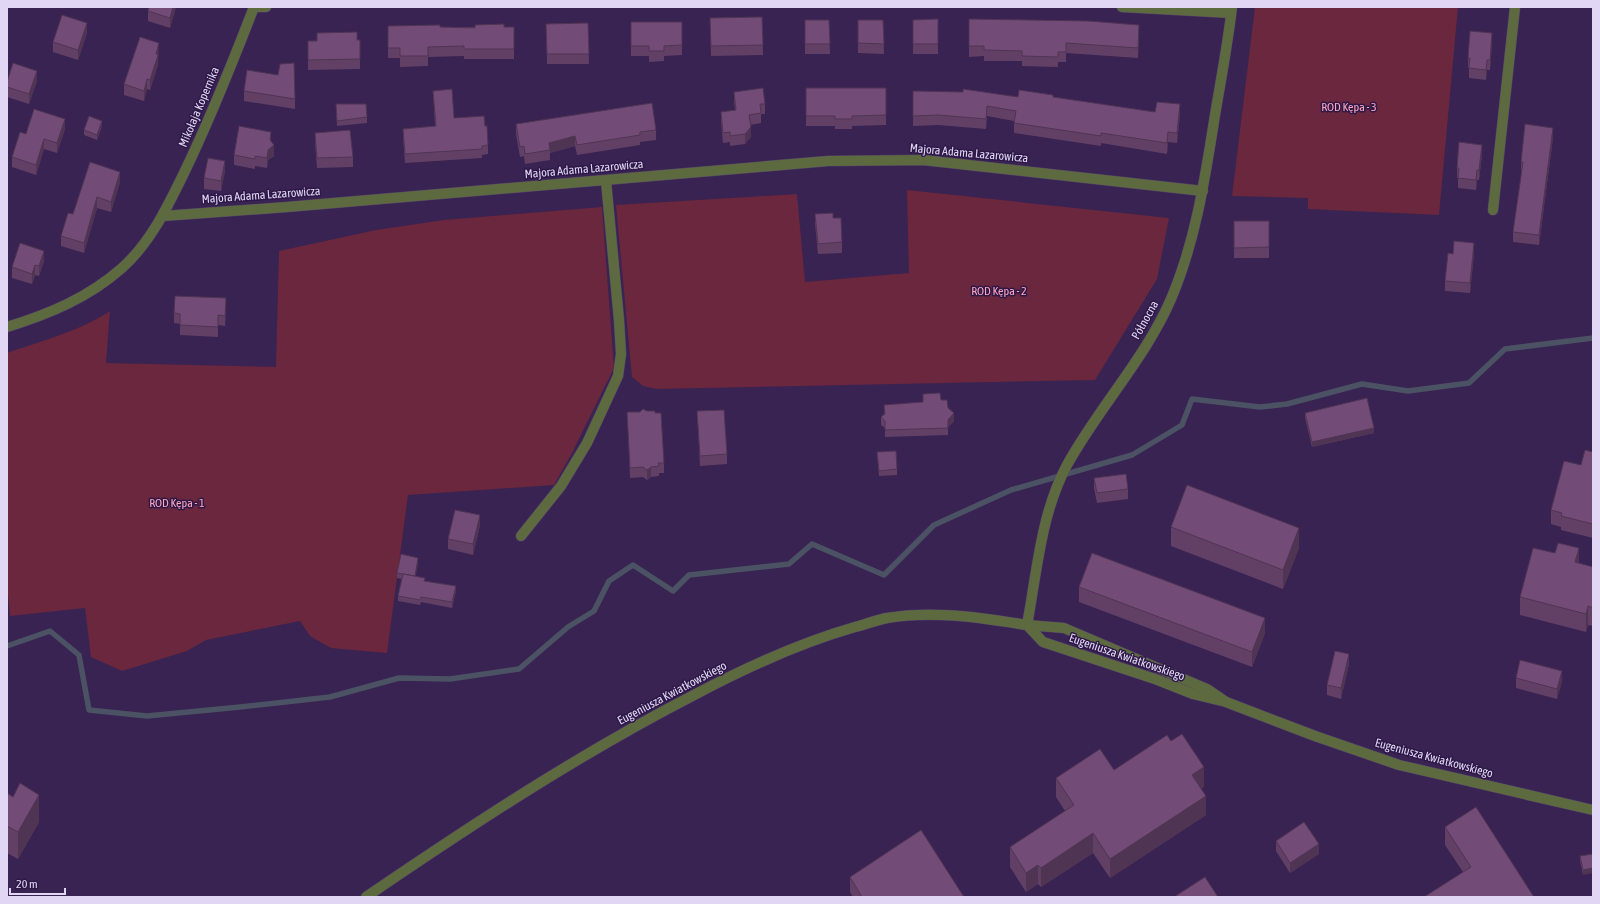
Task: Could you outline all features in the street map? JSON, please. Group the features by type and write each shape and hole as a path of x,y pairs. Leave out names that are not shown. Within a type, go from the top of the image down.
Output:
{"street":[{"path":"254,7 266,7"},
{"name":"Mikołaja Kopernika","path":"163,216 204,132 254,7"},
{"path":"1122,7 1232,10"},
{"path":"1493,210 1515,7"},
{"name":"Północna","path":"1027,625 1045,527 1057,488 1066,466 1086,433 1149,340 1170,300 1186,260 1203,191 1232,10"},
{"name":"Majora Adama Lazarowicza","path":"163,216 606,181 828,161 922,160 1203,191"},
{"path":"521,536 561,486 587,443 618,376 621,354 619,320 606,181"},
{"path":"7,327 37,318 70,304 98,287 127,262 141,247 163,216"},
{"name":"Eugeniusza Kwiatkowskiego","path":"366,897 434,851 563,768 690,696 754,664 795,647 825,636 888,618 923,615 963,615 1027,625 1064,628 1207,689 1226,702"},
{"name":"Eugeniusza Kwiatkowskiego","path":"1027,625 1043,642 1155,679 1193,694 1226,702 1315,736 1399,765 1593,810"}],"green space":[{"name":"ROD Kępa - 3","path":"1255,7 1458,7 1439,215 1308,209 1308,198 1232,196"},
{"name":"ROD Kępa - 2","path":"907,190 1169,218 1157,279 1095,380 657,389 643,386 632,377 616,205 797,194 805,282 909,273"},
{"name":"ROD Kępa - 1","path":"602,207 614,368 572,453 554,485 408,495 387,653 331,648 310,636 300,621 206,640 187,651 122,671 91,657 85,608 10,616 7,583 7,353 73,330 110,311 106,363 276,367 279,251 376,230 444,220"}],"building":[{"path":"149,7 173,7 170,18 148,11"},
{"path":"62,15 87,23 78,50 53,42"},
{"path":"762,17 763,45 711,46 710,18"},
{"path":"938,19 938,44 913,44 913,20"},
{"path":"969,19 1088,21 1139,25 1138,48 1066,43 1066,52 1058,52 1058,57 1022,56 1022,51 984,50 984,46 969,46"},
{"path":"805,20 829,20 830,44 805,44"},
{"path":"858,20 883,20 884,44 858,43"},
{"path":"631,22 682,22 682,45 664,46 664,51 649,51 649,46 631,46"},
{"path":"588,23 589,54 547,54 546,24"},
{"path":"504,24 504,27 514,27 514,49 464,49 464,46 428,47 428,56 400,56 400,48 388,48 388,26 440,25 440,27 475,28 475,25"},
{"path":"1470,31 1492,33 1490,60 1487,60 1486,70 1469,68 1470,58 1468,58"},
{"path":"357,32 357,40 360,40 360,59 308,60 308,41 317,41 317,33"},
{"path":"140,37 159,43 156,54 158,55 150,80 147,79 144,91 124,84"},
{"path":"13,63 37,71 29,94 7,87 7,82"},
{"path":"294,63 295,99 244,91 247,70 278,75 280,64"},
{"path":"763,88 765,104 760,104 761,113 749,115 751,127 745,134 730,136 730,132 723,133 721,112 736,110 734,92"},
{"path":"806,88 886,88 886,115 852,116 852,119 835,119 835,116 806,116"},
{"path":"452,89 454,118 484,116 485,126 487,126 488,145 482,146 482,149 405,154 403,129 436,126 433,91"},
{"path":"963,89 1018,97 1019,90 1053,95 1053,97 1155,112 1157,102 1180,104 1177,133 1168,132 1167,143 1101,133 1101,136 1014,123 1016,111 987,106 986,119 938,115 913,116 913,91 963,92"},
{"path":"652,103 656,130 640,132 640,135 577,145 575,136 549,143 550,150 525,154 524,146 520,147 516,124"},
{"path":"336,104 366,104 367,117 337,121"},
{"path":"34,109 65,119 57,143 44,139 36,165 12,157 20,132 26,134"},
{"path":"89,116 102,121 97,135 84,130"},
{"path":"1525,124 1553,128 1539,235 1513,232 1523,162 1521,162"},
{"path":"239,126 271,132 270,140 274,145 268,150 267,158 255,156 255,159 234,155"},
{"path":"350,130 353,157 317,158 315,133"},
{"path":"1459,142 1482,145 1479,170 1477,170 1476,180 1458,178 1459,168 1457,168"},
{"path":"208,158 225,161 221,181 204,178"},
{"path":"90,162 120,172 111,202 97,197 84,243 61,236 68,213 73,214"},
{"path":"833,213 833,218 841,218 842,242 818,244 815,214"},
{"path":"1234,221 1269,221 1269,247 1234,248"},
{"path":"1454,241 1474,243 1470,283 1445,281 1448,253 1453,254"},
{"path":"20,243 44,251 39,266 35,265 32,274 12,267"},
{"path":"175,296 226,298 225,316 218,315 218,327 180,325 180,314 174,313"},
{"path":"940,393 941,400 947,400 948,408 954,413 948,420 948,428 885,430 885,421 881,417 885,414 884,405 923,402 923,394"},
{"path":"1367,398 1374,428 1312,442 1305,413"},
{"path":"643,409 647,411 655,411 655,413 661,413 664,463 658,463 659,466 651,467 647,470 643,467 630,468 627,412 640,412"},
{"path":"724,410 727,454 700,456 697,411"},
{"path":"1585,450 1593,452 1593,524 1561,516 1562,513 1551,510 1564,461 1581,465"},
{"path":"896,451 897,469 879,471 877,452"},
{"path":"1126,474 1128,489 1097,493 1094,478"},
{"path":"1187,485 1299,528 1283,570 1171,527"},
{"path":"455,510 480,515 473,544 448,539"},
{"path":"1558,543 1579,548 1575,562 1593,567 1593,608 1588,606 1586,614 1520,597 1533,548 1555,553"},
{"path":"1092,553 1265,618 1252,652 1079,587"},
{"path":"401,554 418,558 415,576 397,573"},
{"path":"403,574 425,578 424,581 456,586 452,602 421,597 420,600 398,596"},
{"path":"1335,651 1349,654 1341,688 1327,685"},
{"path":"1520,660 1562,671 1557,689 1516,678"},
{"path":"1182,734 1204,767 1192,775 1206,796 1110,859 1093,833 1041,868 1038,865 1026,873 1010,847 1074,805 1056,778 1100,749 1114,770 1167,735 1171,741"},
{"path":"20,783 39,795 18,832 7,826 7,793 13,797"},
{"path":"1476,807 1534,897 1424,897 1471,867 1445,827"},
{"path":"1304,822 1319,844 1290,863 1276,841"},
{"path":"921,830 964,897 862,897 850,877"},
{"path":"1593,854 1593,868 1583,870 1580,856"},
{"path":"1205,877 1218,897 1174,897"}],"waterway":[{"path":"7,646 50,631 79,655 89,710 147,716 330,697 399,678 450,679 519,669 568,627 594,611 609,581 633,565 673,591 689,575 789,564 812,544 884,575 934,525 1011,490 1132,455 1182,425 1192,399 1260,407 1287,404 1362,384 1408,391 1469,383 1505,349 1593,338"}]}
